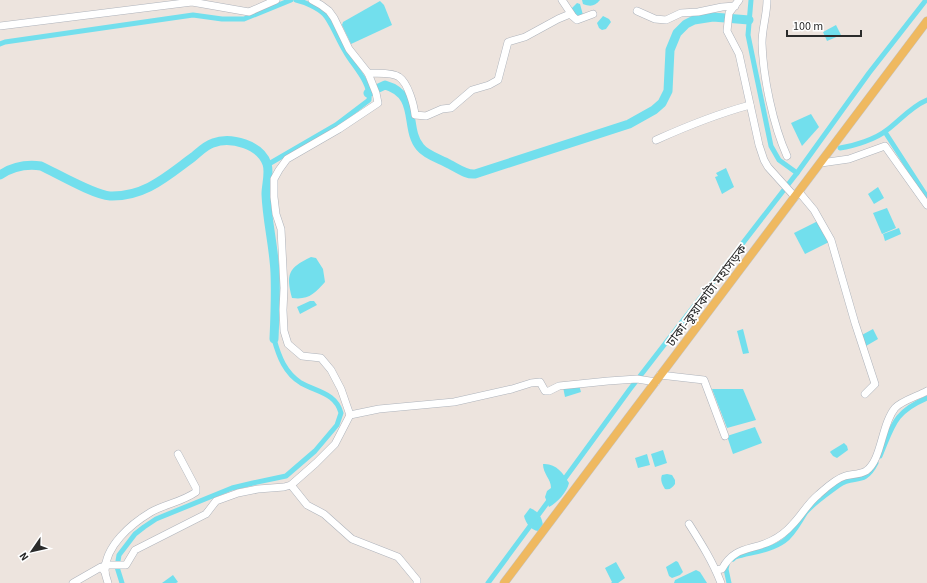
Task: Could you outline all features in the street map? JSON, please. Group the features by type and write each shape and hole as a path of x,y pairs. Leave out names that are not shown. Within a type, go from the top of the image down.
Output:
{"main road":[{"name":"ঢাকা-কুয়াকাটা মহাসড়ক","path":"504,583 927,21"}],"street":[{"path":"0,26 192,2 249,12 276,0"},
{"path":"73,583 101,568 126,565 135,550 206,514 216,501 238,493 258,489 284,487 291,484 316,463 334,444 350,415 341,389 332,370 321,358 302,356 288,344 284,331 282,229 276,214 274,179 287,159 339,129 378,103 375,89 368,73 349,49 334,18 322,5 312,0"},
{"path":"562,0 577,20 593,14"},
{"path":"767,0 767,10 762,40 763,64 780,140 787,156"},
{"path":"637,10 655,19 666,20 681,13 698,12 737,3"},
{"path":"737,3 729,13 727,31 739,54 759,145 768,167 814,210 831,240 855,323 875,384 865,394"},
{"path":"368,73 398,77 403,81 409,93 414,105 415,115 426,116 442,109 451,108 472,90 489,85 498,80 508,42 525,36 558,19 570,14 572,15"},
{"path":"656,140 689,125 750,105"},
{"path":"821,163 849,159 885,146 927,205"},
{"path":"350,415 379,409 454,402 512,390 531,383 540,382 544,391 549,391 559,386 608,381 658,378 704,380 725,436"},
{"path":"716,570 722,569 727,560 740,551 768,543 782,535 793,525 808,503 833,483 846,476 861,473 868,469 873,464 886,423 895,408 927,391"},
{"path":"108,583 105,568 112,547 117,540 151,512 196,492 196,488 178,454"},
{"path":"291,484 307,505 324,514 352,539 398,557 417,580 417,583"},
{"path":"689,524 716,570 721,583"}],"water":[{"path":"582,0 600,0 595,5 591,6 583,4"},
{"path":"380,1 384,5 392,25 351,44 342,25 343,22"},
{"path":"577,3 580,4 583,15 578,17 571,9"},
{"path":"603,16 611,22 606,29 602,30 599,28 597,23"},
{"path":"836,25 841,35 827,41 823,32"},
{"path":"811,114 819,127 802,146 791,123"},
{"path":"726,168 734,187 722,194 715,177 718,176 716,173"},
{"path":"878,187 884,198 874,204 868,194"},
{"path":"887,208 896,228 882,234 873,213"},
{"path":"818,221 829,242 805,254 794,233"},
{"path":"899,228 901,234 885,241 883,234"},
{"path":"311,257 316,258 323,269 325,282 318,290 307,297 292,298 289,277 293,268"},
{"path":"310,301 314,301 317,305 300,314 297,307"},
{"path":"743,329 749,353 743,354 737,331"},
{"path":"873,329 878,339 866,346 860,336"},
{"path":"579,385 581,392 565,397 563,387"},
{"path":"712,389 743,389 756,420 727,428"},
{"path":"755,427 762,443 733,454 727,436"},
{"path":"844,443 848,450 837,458 833,456 830,452"},
{"path":"663,450 667,463 655,467 651,454"},
{"path":"647,454 650,465 638,468 635,458"},
{"path":"543,464 552,465 559,469 569,483 561,497 549,507 545,497 547,491 551,488 551,485 544,471"},
{"path":"662,475 672,475 675,480 675,484 672,488 665,489 662,484 661,477"},
{"path":"530,508 540,515 542,520 543,526 538,531 531,528 525,519 524,516"},
{"path":"676,561 683,572 672,578 669,576 666,567"},
{"path":"616,562 625,578 618,583 611,583 612,582 605,568"},
{"path":"696,570 700,572 707,583 674,583 675,580"},
{"path":"173,575 178,582 162,583"}],"waterway":[{"path":"0,44 5,42 193,15 222,19 244,19 291,0"},
{"path":"267,165 336,125 369,100 369,93 361,74 348,57 327,17 315,7 296,0"},
{"path":"751,0 748,35 771,146 779,160 797,173"},
{"path":"563,481 630,389 797,173 869,73 926,0"},
{"path":"368,93 385,85 396,90 403,96 407,104 415,139 420,147 429,155 462,171 475,174 629,124 654,110 662,103 668,91 670,50 677,33 686,24 694,20 713,17 749,20"},
{"path":"840,148 852,146 877,136 887,130 911,109 927,100"},
{"path":"885,132 927,197"},
{"path":"0,175 20,167 30,165 41,166 76,184 103,195 123,195 134,193 155,184 210,144 220,141 228,141 252,147 264,157 268,168 266,194 275,273 274,339"},
{"path":"122,583 117,567 119,555 135,534 144,527 156,519 232,488 286,476 315,451 337,425 341,413 339,406 330,397 295,379 283,364 274,339"},
{"path":"880,456 892,428 901,414 916,403 927,398"},
{"path":"733,559 735,557 773,547 784,541 794,531 806,512 818,501 844,482 863,478 872,470 876,463"},
{"path":"488,583 550,499"},
{"path":"727,565 726,569 729,583"}]}
